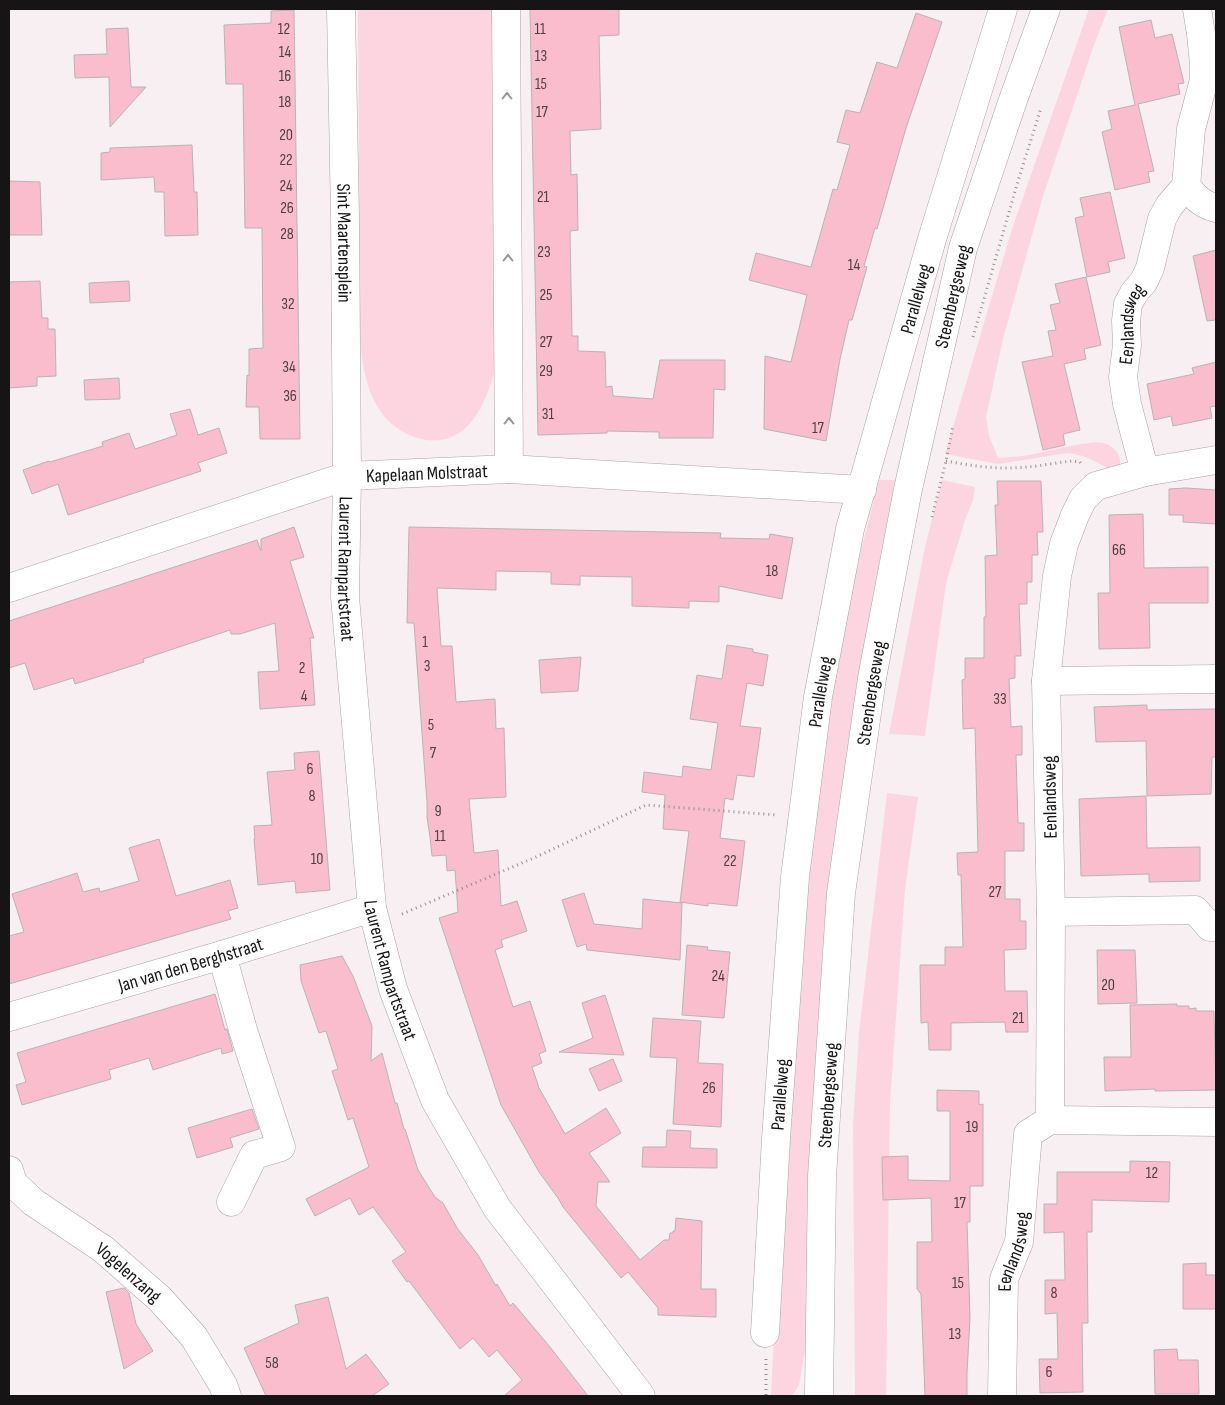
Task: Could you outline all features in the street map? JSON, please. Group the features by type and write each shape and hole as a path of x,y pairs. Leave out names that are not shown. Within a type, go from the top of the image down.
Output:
{"street":[{"name":"Sint Maartensplein","path":"341,9 347,476"},
{"path":"506,9 509,470"},
{"name":"Parallelweg","path":"765,1333 776,1139 795,877 818,697 850,529 932,239 1003,9"},
{"name":"Steenbergseweg","path":"819,1396 822,1176 841,893 872,678 908,489 963,248 1012,100 1046,9"},
{"path":"1197,9 1204,64 1204,80 1202,95 1191,129 1186,186 1196,199 1207,206 1216,208"},
{"name":"Eenlandsweg","path":"1146,472 1127,404 1123,377 1127,345 1126,321 1128,304 1144,281 1150,268 1162,219 1168,206 1186,186"},
{"path":"1096,486 1146,472 1216,460"},
{"name":"Kapelaan Molstraat","path":"9,588 347,476 509,470 862,490"},
{"name":"Laurent Rampartstraat","path":"347,476 345,597 374,917 392,989 435,1100 497,1208 640,1396"},
{"name":"Eenlandsweg","path":"1002,1396 1004,1279 1019,1242 1028,1134 1050,1120 1051,912 1046,681 1057,576 1064,544 1083,499 1096,486"},
{"path":"1046,681 1216,679"},
{"path":"1051,912 1195,910 1210,927 1216,926"},
{"name":"Jan van den Berghstraat","path":"9,1018 222,955 374,917"},
{"path":"222,955 281,1147 254,1154 231,1202"},
{"path":"1050,1120 1216,1122"},
{"name":"Vogelenzang","path":"9,1170 13,1183 33,1202 103,1249 160,1300 194,1337 223,1385 227,1396"}],"path":[{"name":"Steenbergseweg","path":"972,339 1018,181 1044,100"},
{"path":"931,523 953,423"},
{"path":"917,455 970,465 1006,468 1073,461 1080,462 1096,486"},
{"path":"374,917 536,857 646,804 802,818"},
{"path":"765,1333 766,1396"}],"shaded area":[{"path":"358,9 498,9 496,366 480,409 472,422 449,438 434,440 417,438 392,424 375,402 364,370 360,324"},
{"path":"1089,9 1108,9 1043,196 1003,339 986,417 989,436 998,458 1025,456 1077,445 1103,443 1113,448 1118,454 1120,465 1110,469 1084,457 1067,453 998,464 945,454 1012,229"},
{"path":"879,480 895,480 869,617 842,792 817,1047 805,1351 799,1385 792,1396 771,1396 788,1045 806,834 853,582"},
{"path":"942,480 975,487 973,500 946,583 925,736 889,734 925,547"},
{"path":"887,793 918,797 905,889 890,1102 886,1396 855,1396 853,1125 859,1033"}],"building":[{"path":"530,9 619,9 619,35 599,36 601,129 570,131 571,175 577,174 578,230 570,231 572,336 578,336 578,351 605,352 606,387 612,386 613,396 653,399 660,360 725,360 725,390 714,389 713,438 659,438 659,432 607,431 607,433 538,435"},
{"path":"294,10 300,439 260,439 259,407 246,407 249,349 263,348 262,228 245,228 243,84 226,84 224,25 271,23 271,11"},
{"path":"916,13 942,22 906,128 877,229 875,228 864,266 867,267 852,320 849,320 840,359 826,441 764,429 765,356 791,362 807,295 749,280 756,253 811,267 833,189 837,190 850,145 837,142 846,110 860,113 877,62 897,68"},
{"path":"1151,20 1155,38 1172,34 1184,83 1178,84 1180,94 1138,104 1154,171 1148,172 1150,182 1115,190 1102,132 1112,129 1108,111 1135,105 1119,27"},
{"path":"128,28 131,87 146,87 110,127 109,77 75,78 74,55 107,54 106,29"},
{"path":"192,145 194,192 197,192 198,235 165,236 164,192 155,192 154,177 101,180 101,153 110,152 110,148"},
{"path":"9,181 40,182 42,235 9,235"},
{"path":"1110,192 1125,258 1108,262 1110,272 1087,277 1075,218 1084,216 1080,198"},
{"path":"1216,250 1216,320 1207,321 1193,256"},
{"path":"1086,277 1101,345 1084,349 1086,359 1064,364 1080,430 1063,434 1065,445 1043,450 1022,362 1053,356 1048,331 1056,330 1050,305 1060,303 1055,284"},
{"path":"40,281 42,318 48,318 48,329 55,329 56,376 37,377 37,386 9,388 9,282"},
{"path":"129,281 130,301 90,303 89,283"},
{"path":"1216,362 1216,406 1210,407 1212,418 1173,426 1171,416 1154,420 1147,384 1194,374 1192,368"},
{"path":"119,378 120,399 85,400 84,380"},
{"path":"190,409 198,435 219,428 227,453 198,463 201,471 68,515 58,484 32,494 23,470 103,446 102,442 129,433 135,449 177,435 170,414"},
{"path":"997,481 1041,481 1043,532 1037,532 1038,555 1032,555 1032,582 1027,582 1027,604 1019,604 1021,656 1015,656 1015,678 1009,679 1011,727 1022,726 1022,755 1016,755 1018,823 1024,823 1024,851 1005,851 1005,899 1020,899 1020,921 1026,921 1026,949 1004,950 1005,991 1027,991 1028,1032 1006,1032 1005,1022 951,1023 951,1050 929,1050 928,1022 921,1023 920,965 945,965 945,947 963,947 961,875 958,875 957,853 978,852 975,728 963,729 962,680 965,679 965,658 984,658 984,617 986,617 985,556 997,555 995,505 998,505"},
{"path":"1169,489 1216,490 1216,524 1183,522 1183,515 1169,515"},
{"path":"1143,514 1144,568 1208,567 1208,603 1149,603 1150,648 1099,649 1098,593 1110,593 1109,515"},
{"path":"294,527 304,557 290,561 314,638 310,638 315,705 260,709 258,672 279,671 275,623 240,634 231,634 230,630 143,659 144,662 75,684 73,678 34,690 25,663 9,668 9,621 257,540 261,551 261,539"},
{"path":"409,527 721,533 720,538 769,539 770,534 793,538 782,599 719,586 719,602 689,601 689,608 632,606 632,577 580,576 580,585 551,584 551,572 496,571 496,590 437,588 441,646 452,646 456,702 495,699 496,729 504,728 506,797 469,799 474,853 498,850 501,906 517,901 527,931 501,940 503,947 495,950 513,1007 530,1001 546,1051 539,1054 542,1063 532,1067 539,1088 565,1134 606,1108 621,1133 589,1153 610,1182 598,1182 596,1206 640,1260 664,1240 669,1240 670,1233 675,1231 676,1218 702,1221 701,1289 716,1289 716,1317 658,1315 658,1308 628,1272 621,1278 563,1207 539,1172 501,1105 439,918 458,912 455,870 447,871 446,855 432,856 427,817 414,623 407,623"},
{"path":"727,645 753,649 753,652 768,655 763,686 747,683 740,726 761,728 754,777 737,775 733,800 725,798 720,838 745,841 737,906 708,903 708,906 680,902 689,831 663,829 665,795 642,792 644,772 682,777 683,766 711,770 718,723 690,719 697,675 722,679"},
{"path":"581,657 578,691 541,693 539,660"},
{"path":"1147,705 1147,710 1216,709 1216,757 1212,757 1211,794 1147,796 1146,741 1096,742 1094,707"},
{"path":"319,751 330,890 296,893 295,881 258,885 254,826 272,825 267,772 295,770 294,753"},
{"path":"1146,796 1147,848 1200,847 1200,881 1149,882 1149,874 1081,876 1079,799"},
{"path":"159,839 176,896 230,880 238,908 228,911 231,919 9,984 9,936 24,932 12,894 77,873 83,892 99,888 100,892 139,881 129,848"},
{"path":"584,893 594,924 642,929 643,899 682,903 680,960 587,950 586,944 577,947 562,900"},
{"path":"687,945 708,947 707,950 730,952 724,1018 682,1015"},
{"path":"1097,950 1135,950 1137,1003 1098,1004"},
{"path":"342,956 353,976 372,1026 371,1061 382,1053 395,1103 397,1103 418,1170 435,1197 443,1203 457,1228 478,1255 510,1306 513,1303 588,1396 504,1396 522,1380 497,1350 489,1357 473,1338 460,1349 392,1261 406,1252 373,1207 359,1215 350,1198 315,1216 306,1199 369,1167 353,1118 348,1120 332,1071 338,1069 326,1031 319,1033 301,981 300,965"},
{"path":"215,994 233,1051 222,1054 221,1048 153,1070 149,1058 109,1070 111,1079 22,1105 16,1085 26,1082 17,1053"},
{"path":"605,995 624,1055 559,1052 593,1038 582,1003"},
{"path":"1177,1004 1177,1006 1189,1006 1189,1009 1196,1008 1196,1011 1214,1011 1216,1090 1155,1091 1155,1089 1105,1091 1104,1057 1131,1057 1130,1005"},
{"path":"653,1018 701,1021 698,1063 723,1064 721,1127 673,1124 677,1058 650,1057"},
{"path":"613,1059 622,1081 599,1091 589,1069"},
{"path":"937,1090 979,1091 979,1105 983,1104 983,1186 970,1186 970,1222 967,1222 970,1318 967,1396 925,1396 921,1294 917,1289 917,1242 932,1242 931,1198 883,1200 882,1157 908,1156 908,1180 950,1181 950,1111 937,1111"},
{"path":"252,1109 259,1129 230,1138 233,1147 197,1158 188,1128"},
{"path":"667,1130 691,1131 690,1148 717,1149 717,1168 642,1167 643,1147 666,1147"},
{"path":"1130,1161 1170,1162 1169,1202 1092,1200 1092,1232 1087,1232 1088,1323 1082,1323 1083,1392 1040,1393 1039,1359 1058,1359 1057,1313 1045,1314 1045,1280 1065,1280 1064,1232 1044,1233 1044,1204 1057,1204 1057,1172 1130,1172"},
{"path":"1206,1263 1206,1275 1216,1275 1216,1309 1183,1309 1183,1264"},
{"path":"124,1288 129,1293 136,1324 153,1351 124,1369 106,1292"},
{"path":"328,1297 346,1369 366,1354 389,1384 372,1396 266,1396 244,1348 299,1323 295,1305"},
{"path":"1177,1349 1178,1360 1198,1360 1199,1394 1155,1394 1154,1350"}]}
